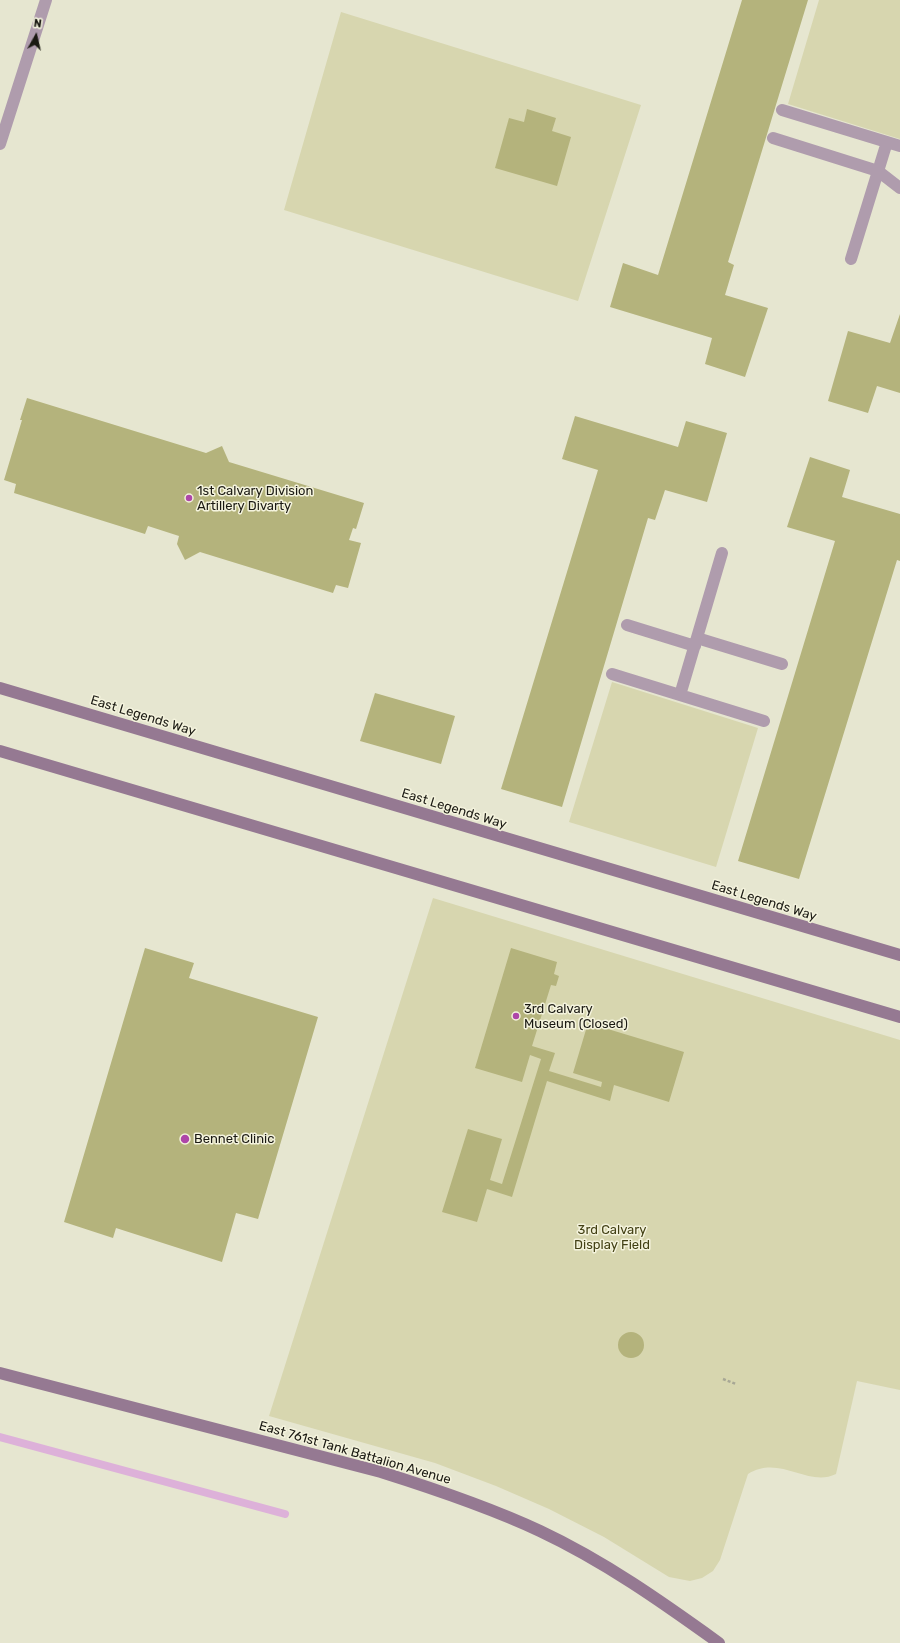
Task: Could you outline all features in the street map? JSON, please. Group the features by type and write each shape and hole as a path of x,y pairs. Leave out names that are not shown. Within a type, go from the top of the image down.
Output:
{"street":[{"path":"0,144 46,0"},
{"path":"782,110 900,146"},
{"path":"773,138 878,171 900,188"},
{"path":"851,259 887,142"},
{"path":"680,695 722,553"},
{"path":"627,625 782,664"},
{"path":"612,674 764,721"},
{"name":"East Legends Way","path":"0,688 900,955"},
{"path":"0,751 900,1017"},
{"name":"East 761st Tank Battalion Avenue","path":"0,1372 381,1472 437,1489 491,1509 541,1532 585,1555 643,1590 713,1641"}],"path":[{"path":"723,1379 736,1384"}],"green space":[{"path":"819,0 900,0 900,139 788,104"},
{"path":"341,12 641,105 578,301 284,210"},
{"path":"612,682 758,728 716,867 569,822"},
{"name":"3rd Calvary Display Field","path":"433,898 900,1040 900,1390 857,1381 836,1474 825,1477 815,1477 783,1469 771,1468 760,1469 748,1474 720,1560 713,1571 702,1578 690,1581 669,1577 604,1537 549,1509 496,1486 435,1463 269,1416"}],"building":[{"path":"742,0 808,0 728,262 734,265 725,295 768,308 745,377 705,364 712,338 610,307 623,263 658,275"},
{"path":"527,109 556,118 552,131 571,137 557,186 495,168 509,118 524,122"},
{"path":"900,314 900,393 877,386 868,413 828,401 848,331 890,343"},
{"name":"1st Calvary Division Artillery Divarty","path":"27,398 206,453 222,446 229,462 364,503 356,529 353,528 349,540 361,543 348,588 336,585 333,593 200,552 185,560 177,544 179,536 148,526 145,534 14,493 16,484 4,480"},
{"path":"575,416 678,447 686,421 727,433 707,502 665,490 655,520 648,518 562,807 501,789 598,470 562,459"},
{"path":"810,457 850,470 842,497 900,514 900,561 897,560 799,879 738,861 835,541 787,527"},
{"path":"375,693 455,716 441,764 360,741"},
{"name":"Bennet Clinic","path":"145,948 194,963 189,978 318,1017 258,1219 236,1213 222,1262 116,1228 113,1238 64,1222"},
{"path":"511,948 557,962 554,974 559,976 556,986 551,985 532,1046 555,1053 549,1071 601,1087 602,1082 573,1073 588,1023 684,1052 669,1102 614,1085 610,1101 547,1081 512,1197 487,1189 477,1222 442,1212 468,1129 502,1139 490,1180 502,1184 541,1059 530,1055 522,1082 475,1068"},
{"path":"631,1332 640,1336 644,1345 640,1354 631,1358 622,1354 618,1345 622,1336"}],"waterway":[{"path":"0,1437 285,1514"}],"place":[{"name":"1st Calvary Division Artillery Divarty","path":"189,498"},
{"name":"3rd Calvary Museum (Closed)","path":"516,1016"},
{"name":"Bennet Clinic","path":"185,1139"}]}
